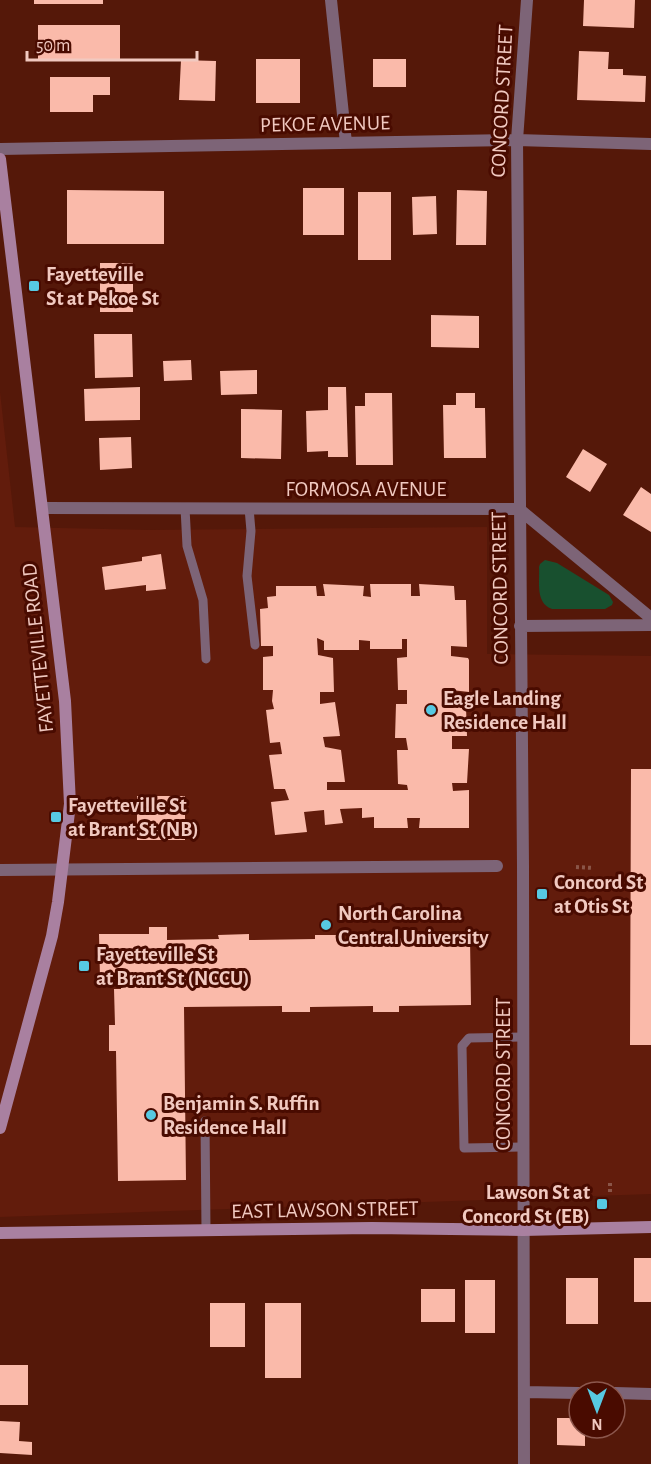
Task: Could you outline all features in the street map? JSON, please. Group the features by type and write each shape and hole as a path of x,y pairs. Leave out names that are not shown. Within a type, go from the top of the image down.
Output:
{"main road":[{"name":"FAYETTEVILLE ROAD","path":"0,159 3,211 65,701 70,804 52,936 0,1128"},
{"name":"EAST LAWSON STREET","path":"0,1233 372,1228 523,1230 651,1227"}],"street":[{"path":"330,0 346,143"},
{"name":"CONCORD STREET","path":"524,1464 518,140 527,0"},
{"name":"PEKOE AVENUE","path":"0,149 518,140 651,144"},
{"name":"FORMOSA AVENUE","path":"42,508 519,509"},
{"path":"519,509 651,618"},
{"path":"520,626 651,625"},
{"path":"0,870 497,866"},
{"path":"524,1392 567,1393"},
{"path":"627,1393 651,1394"}],"lane":[{"path":"185,508 187,546 203,600 206,659"},
{"path":"249,508 251,531 247,576 255,645"},
{"path":"522,1147 464,1148 462,1046 469,1038 523,1037"},
{"path":"205,1120 206,1231"}],"path":[{"path":"576,867 594,868"},
{"path":"610,1183 610,1194"}],"shaded area":[{"name":"North Carolina Central University","path":"0,392 15,527 149,530 487,527 487,654 651,656 651,1194 0,1217"}],"green space":[{"path":"545,560 557,563 609,595 613,602 612,605 605,609 552,609 547,606 541,597 539,585 539,567"}],"building":[{"path":"34,0 103,0 103,4 34,4"},
{"path":"584,0 635,0 634,28 583,26"},
{"path":"38,25 120,25 120,59 38,59"},
{"path":"579,51 609,52 608,69 623,69 623,75 646,76 645,102 577,100"},
{"path":"256,59 300,59 300,103 256,103"},
{"path":"373,59 406,59 406,87 373,87"},
{"path":"181,60 216,61 215,101 179,100"},
{"path":"50,77 110,77 110,95 93,95 93,112 50,112"},
{"path":"303,188 344,188 344,235 303,235"},
{"path":"67,190 164,191 164,244 67,244"},
{"path":"457,190 487,191 486,245 456,245"},
{"path":"358,192 391,192 391,260 358,260"},
{"path":"436,196 437,234 413,235 412,197"},
{"path":"100,263 133,263 133,312 100,312"},
{"path":"431,315 479,316 479,348 431,347"},
{"path":"94,334 132,334 133,377 95,378"},
{"path":"191,360 192,380 164,381 163,361"},
{"path":"257,370 257,394 221,395 220,371"},
{"path":"140,387 140,420 85,421 84,389"},
{"path":"328,387 346,387 348,457 328,457 328,451 307,452 306,411 328,410"},
{"path":"365,393 392,393 393,465 356,465 355,406 365,406"},
{"path":"456,393 475,393 475,408 485,408 486,458 444,458 443,405 456,405"},
{"path":"241,409 282,410 281,459 241,458"},
{"path":"131,437 132,468 100,470 99,438"},
{"path":"583,449 607,464 590,492 566,477"},
{"path":"641,487 651,494 651,532 623,515"},
{"path":"161,554 166,589 146,591 146,585 105,590 102,567 142,561 142,557"},
{"name":"Eagle Landing Residence Hall","path":"323,584 364,586 363,596 371,597 370,584 411,584 411,596 420,596 419,584 454,586 455,600 466,600 467,647 451,646 451,656 469,660 469,692 451,690 451,704 468,704 466,707 467,736 452,736 452,749 469,749 467,783 452,783 453,791 469,790 469,828 419,828 420,818 407,818 408,828 374,828 374,817 362,818 362,808 340,809 343,823 325,825 324,810 304,812 307,832 275,835 271,802 289,800 285,789 274,789 269,755 282,754 280,742 270,743 266,710 274,709 273,690 263,690 263,657 273,656 273,646 261,646 260,609 268,608 267,597 276,596 276,586 316,586 317,596 325,596","holes":["317,638 324,641 324,650 359,650 359,640 370,641 370,649 402,649 402,639 407,639 407,657 397,658 398,690 407,690 407,704 396,704 395,738 406,738 408,750 397,750 398,784 407,785 408,790 327,790 327,782 345,782 341,750 325,747 323,737 340,736 335,702 320,704 320,692 334,692 333,658 318,655"]},
{"path":"631,769 651,769 651,1045 630,1045"},
{"path":"137,796 185,796 185,840 137,840"},
{"name":"Benjamin S. Ruffin Residence Hall","path":"149,927 167,927 167,940 219,939 218,935 249,934 249,940 315,939 315,935 341,935 341,939 410,938 410,935 434,934 434,939 470,938 471,1005 399,1006 399,1012 373,1012 373,1006 310,1007 310,1012 282,1012 282,1006 184,1007 186,1180 118,1181 116,1051 109,1051 109,1025 115,1025 114,989 121,989 121,978 100,979 99,934 149,934"},
{"path":"634,1258 651,1258 651,1302 634,1302"},
{"path":"566,1278 598,1278 598,1324 566,1324"},
{"path":"465,1280 495,1280 495,1333 465,1333"},
{"path":"421,1289 455,1289 455,1322 421,1322"},
{"path":"210,1303 245,1303 245,1347 210,1347"},
{"path":"265,1303 301,1303 301,1378 265,1378"},
{"path":"0,1365 28,1365 28,1405 0,1405"},
{"path":"557,1418 567,1418 567,1440 585,1440 585,1446 557,1445"},
{"path":"0,1421 20,1422 19,1441 32,1442 32,1455 0,1453"}],"place":[{"name":"Fayetteville St at Pekoe St","path":"34,286"},
{"name":"Eagle Landing Residence Hall","path":"431,710"},
{"name":"Fayetteville St at Brant St (NB)","path":"56,817"},
{"name":"Concord St at Otis St","path":"542,894"},
{"name":"North Carolina Central University","path":"326,925"},
{"name":"Fayetteville St at Brant St (NCCU)","path":"84,966"},
{"name":"Benjamin S. Ruffin Residence Hall","path":"151,1115"},
{"name":"Lawson St at Concord St (EB)","path":"602,1204"}]}
